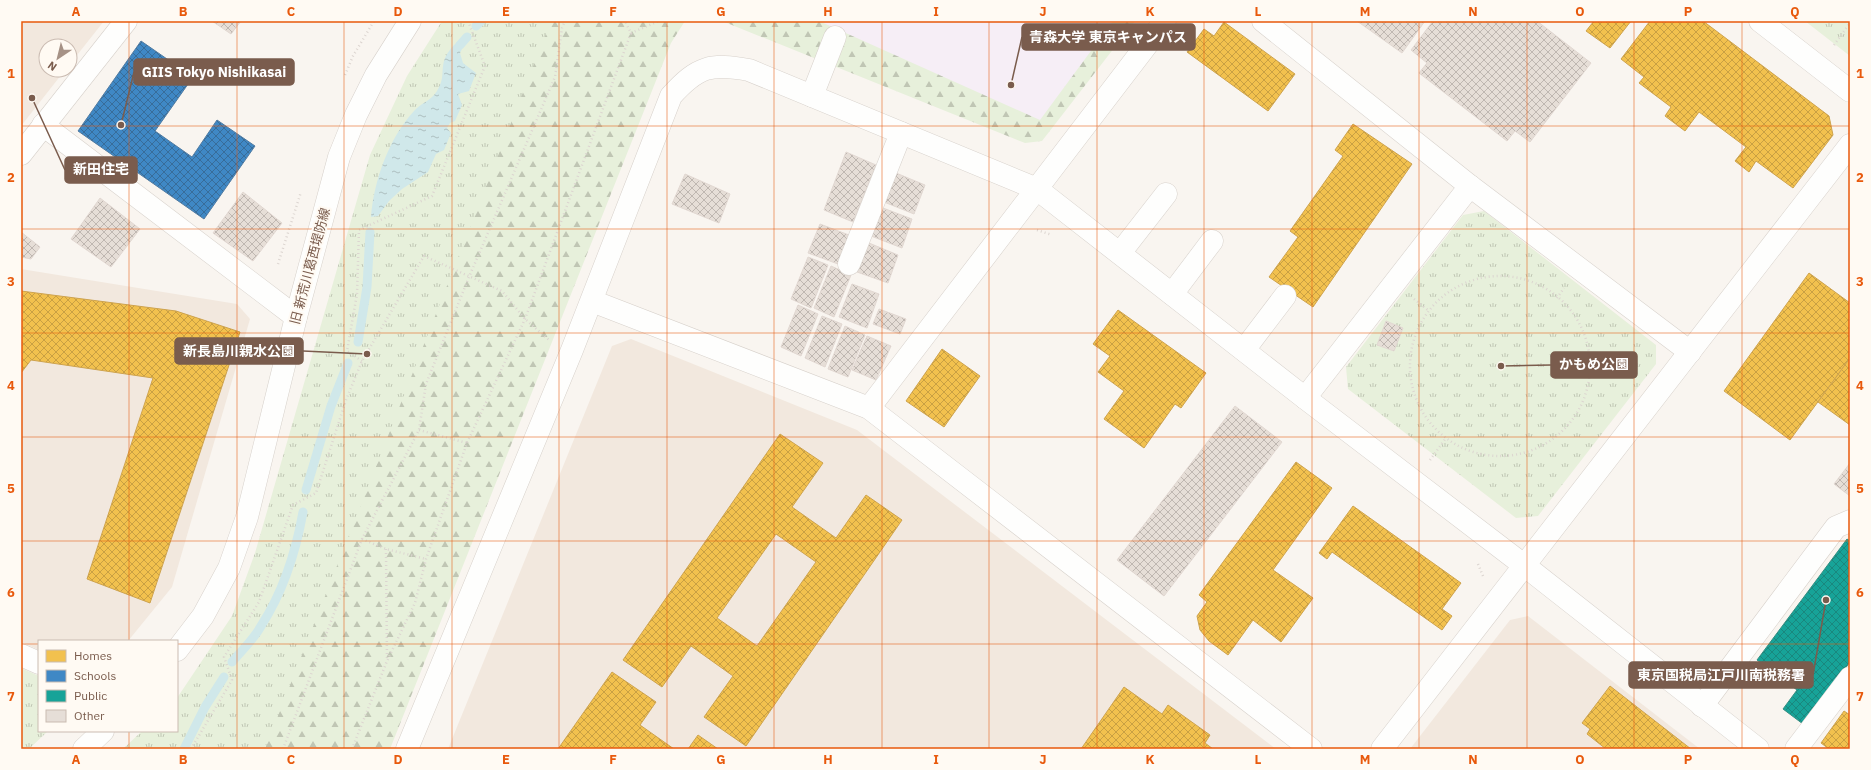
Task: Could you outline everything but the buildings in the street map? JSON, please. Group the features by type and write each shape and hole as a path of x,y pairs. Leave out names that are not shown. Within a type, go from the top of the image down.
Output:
{"street":[{"path":"21,154 42,125 126,21"},
{"name":"旧 新荒川葛西堤防線","path":"178,649 203,616 229,568 247,517 296,317 342,150 356,115 376,75 410,21"},
{"path":"869,408 1165,21"},
{"path":"1263,21 1470,186 1690,352"},
{"path":"1760,21 1850,91"},
{"path":"812,96 835,37"},
{"path":"407,749 592,300 671,96 685,80 703,69 727,66 749,70 1037,189 1305,398 1525,566 1758,749"},
{"path":"42,125 296,317"},
{"path":"848,264 902,133"},
{"path":"1382,749 1850,145"},
{"path":"1305,398 1470,186"},
{"path":"1120,253 1166,194"},
{"path":"1172,294 1212,241"},
{"path":"1244,350 1285,296"},
{"path":"592,300 869,408 1311,749"},
{"path":"1702,706 1836,527 1850,521"},
{"path":"21,654 38,662"},
{"path":"1796,749 1850,678"},
{"path":"84,749 102,732"}],"path":[{"path":"362,361 347,351 357,294 359,230 432,196 485,66 468,21"},
{"path":"283,749 362,539 419,430 426,384 469,277 556,77 562,28 565,21"},
{"path":"625,21 631,33"},
{"path":"352,749 387,661 414,603 426,559 467,443 526,319 631,33 659,21"},
{"path":"1830,50 1850,23"},
{"path":"1033,228 1056,236"},
{"path":"191,749 232,680 224,657 259,602 293,505 316,493 346,400 362,361 424,256 502,291 526,319 550,341"},
{"path":"1495,276 1522,279 1548,290 1569,308 1582,328 1588,351 1590,375 1584,398 1573,419 1557,436 1537,448 1514,455 1490,456 1467,450 1446,438 1427,419 1414,394 1410,367 1414,340 1425,315 1444,295 1468,282 1495,276"},
{"path":"419,430 467,443"},
{"path":"1430,461 1446,438"},
{"path":"362,539 386,549 426,559"},
{"path":"386,549 387,661"},
{"path":"1478,564 1485,582"}],"shaded area":[{"path":"21,21 104,21 78,54 78,38 38,38 38,78 59,78 21,126"},
{"path":"800,21 1131,21 1045,132"},
{"path":"21,269 237,304 250,319 172,587 129,640 38,640 38,650 21,642"},
{"path":"631,339 857,430 1276,749 448,749 612,346"},
{"path":"1528,616 1700,749 1410,749 1510,620"}],"green space":[{"path":"442,21 551,21 265,749 123,749 141,732 178,732 178,697 232,616 255,553 370,155 407,76"},
{"path":"527,21 685,21 671,43 390,749 226,749"},
{"path":"722,21 819,21 1040,120 1113,21 1135,21 1042,141 1025,143"},
{"path":"1805,21 1850,21 1850,56"},
{"path":"1484,211 1656,345 1656,364 1538,516 1516,518 1348,389 1346,367 1463,215"},
{"path":"21,668 38,676 38,732 47,732 29,749 21,749"}],"water":[{"path":"457,42 463,47 460,53 463,63 476,73 469,91 458,94 462,105 455,121 450,123 447,128 451,133 444,150 436,154 428,172 402,189 389,201 378,216 371,217 379,174 390,147 405,122 414,111 432,97 437,91 442,78 446,56"}],"waterway":[{"path":"476,26 481,21"},
{"path":"460,45 467,37"},
{"path":"358,342 367,287 370,232"},
{"path":"306,490 331,406 348,363"},
{"path":"232,662 258,631 276,599 288,571 297,541 303,512"},
{"path":"184,749 205,707 224,677"}],"place":[{"name":"青森大学 東京キャンパス","path":"1011,85"},
{"name":"新田住宅","path":"32,98"},
{"name":"GIIS Tokyo Nishikasai","path":"121,125"},
{"name":"新長島川親水公園","path":"367,354"},
{"name":"かもめ公園","path":"1501,366"},
{"name":"東京国税局江戸川南税務署","path":"1826,600"}]}
